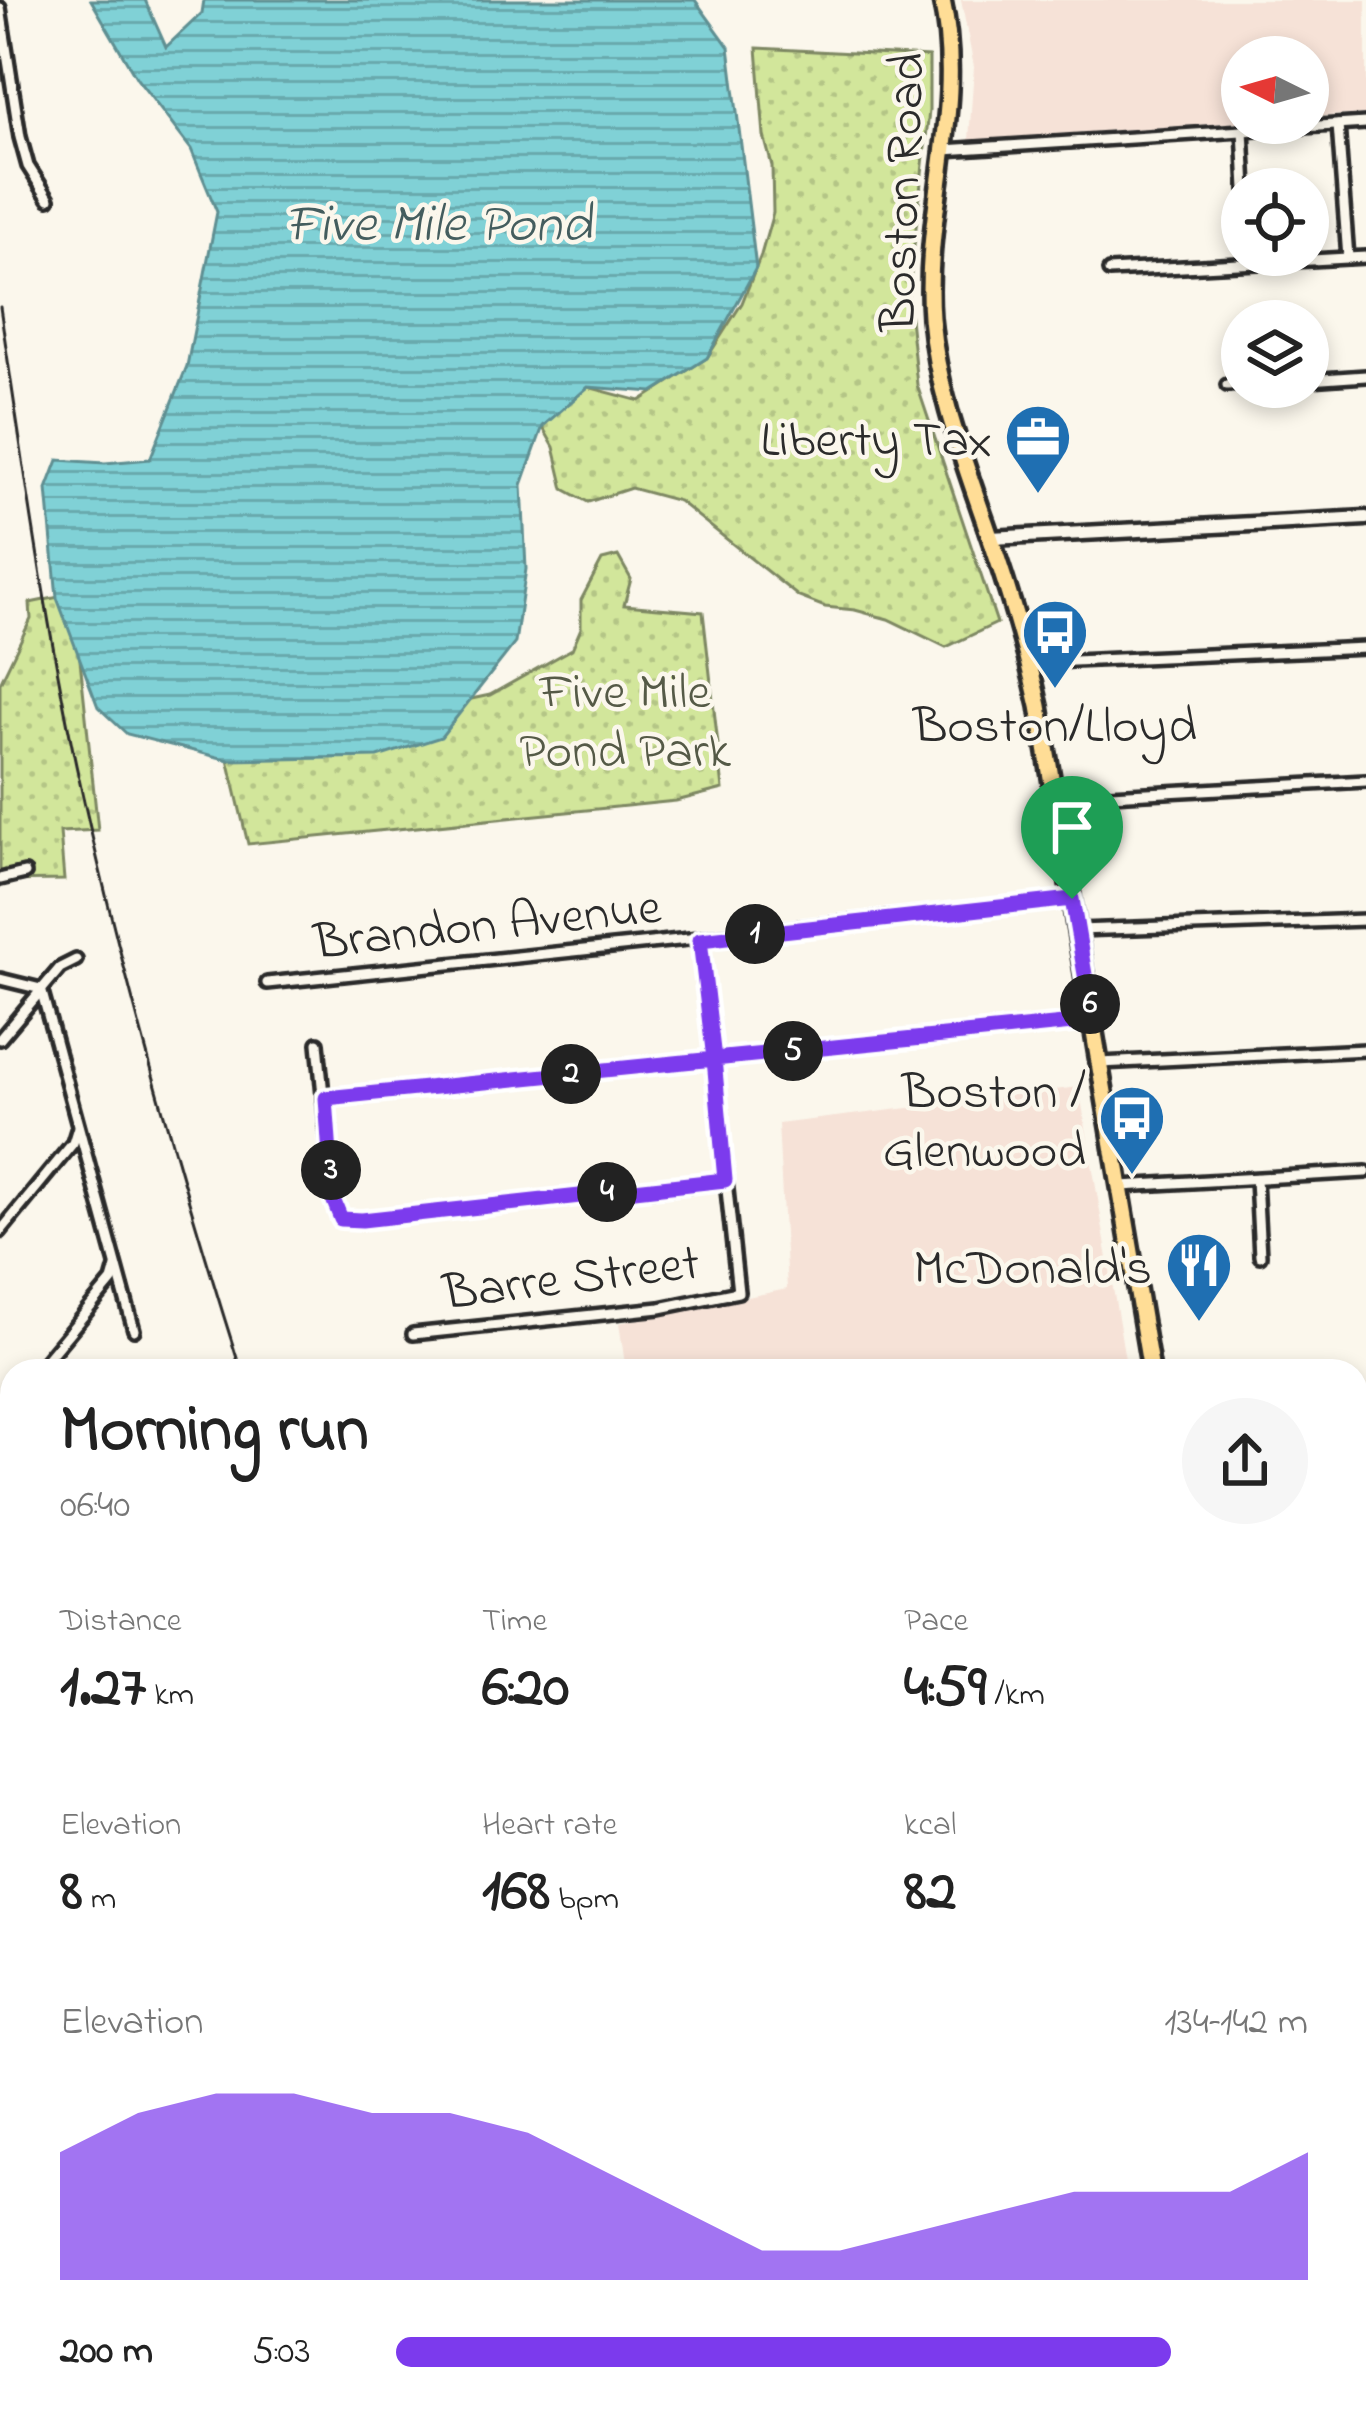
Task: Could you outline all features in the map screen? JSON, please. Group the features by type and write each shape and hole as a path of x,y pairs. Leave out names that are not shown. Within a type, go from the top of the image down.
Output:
{"main road":[{"name":"Boston Road","path":"942,0 950,74 931,250 935,348 953,427 1029,663 1149,1359"}],"street":[{"path":"0,8 20,137 28,166 49,199"},
{"path":"1329,126 1366,123"},
{"path":"1339,125 1348,258"},
{"path":"944,150 1221,131"},
{"path":"1329,258 1366,257"},
{"path":"1108,271 1221,261"},
{"path":"1329,379 1366,376"},
{"path":"991,538 1366,518"},
{"path":"1029,663 1366,648"},
{"path":"1055,798 1366,781"},
{"path":"0,879 26,873"},
{"name":"Brandon Avenue","path":"267,983 1072,899"},
{"path":"1077,930 1366,920"},
{"path":"318,1043 333,1199 341,1219 725,1180 700,940"},
{"path":"0,1039 60,968 76,959"},
{"path":"0,979 41,988"},
{"path":"41,988 134,1330"},
{"path":"326,1098 1093,1021"},
{"path":"1100,1064 1366,1050"},
{"path":"0,1232 73,1143 78,1127"},
{"path":"1120,1186 1366,1172"},
{"path":"1256,1179 1260,1256"},
{"name":"Barre Street","path":"413,1334 660,1308 738,1292 725,1180"},
{"path":"47,1359 112,1281 116,1267"}],"shaded area":[{"path":"961,0 1366,0 1366,114 1329,116 1329,36 1221,36 1221,123 969,140 974,67"},
{"path":"1079,1087 1125,1359 624,1359 619,1323 787,1289 778,1124"}],"green space":[{"name":"Five Mile Pond Park","path":"757,48 929,57 929,111 908,299 917,385 997,623 946,647 888,619 799,597 679,501 631,488 588,502 564,489 554,447 542,426 559,406 588,387 640,401 707,358 742,303 773,213"},
{"name":"Five Mile Pond Park","path":"618,556 631,579 624,605 703,612 723,789 676,801 248,844 209,678 434,707 490,695 572,649 581,628 581,600 602,560"},
{"path":"73,594 98,830 60,832 64,880 0,881 0,683 31,619 30,603"}],"water":[{"name":"Five Mile Pond","path":"91,0 145,0 166,47 202,13 204,0 695,0 729,47 756,268 707,358 653,392 588,387 543,426 522,485 526,569 515,643 441,737 378,757 229,760 127,734 98,707 57,598 47,489 58,460 150,459 187,366 217,212 191,149 137,79"}],"railway":[{"path":"0,307 54,651 93,841 151,1070 237,1359"}],"place":[{"name":"Liberty Tax","path":"1038,496"},
{"name":"Boston/Lloyd","path":"1055,691"},
{"name":"Boston / Glenwood","path":"1132,1177"},
{"name":"McDonald's","path":"1199,1324"}],"route":[{"path":"1072,899 700,940 714,1059 326,1098 333,1199 341,1219 725,1180 714,1059 1093,1021 1072,899"}]}
